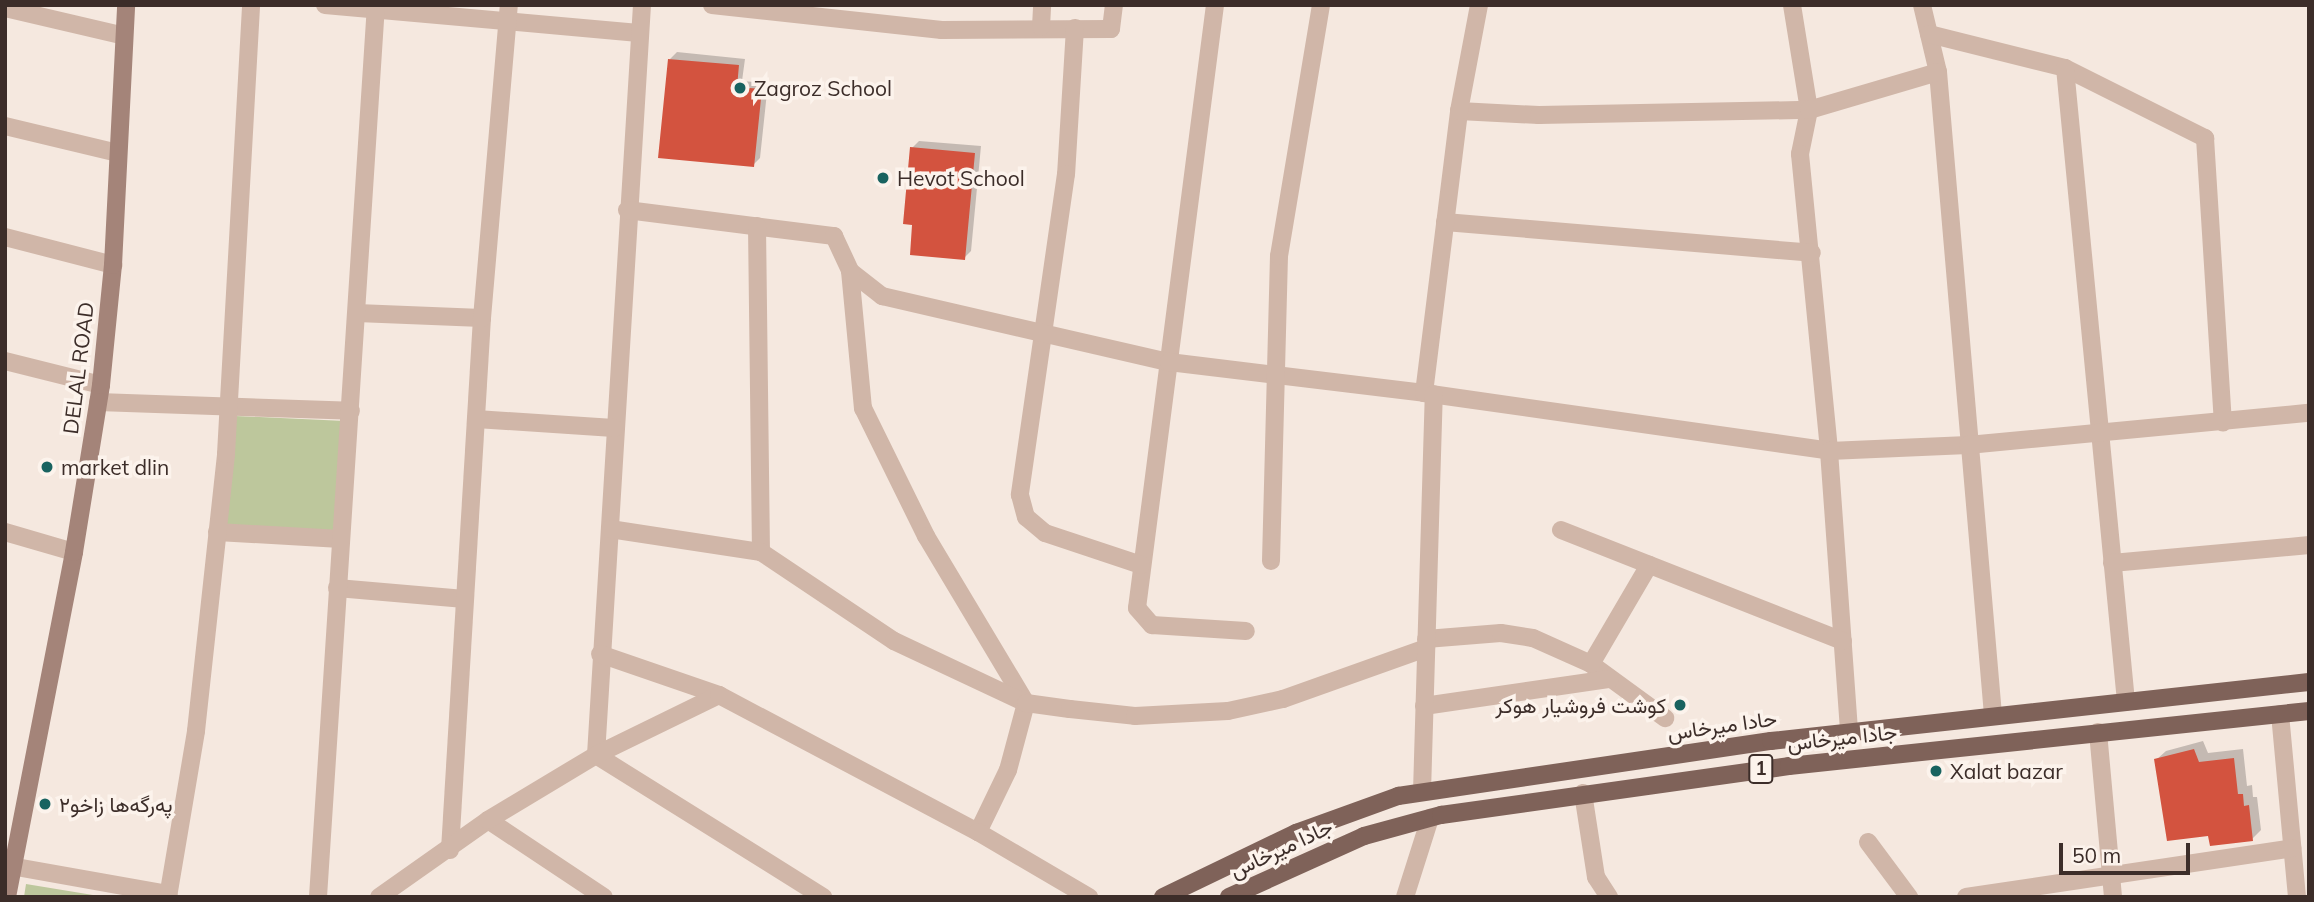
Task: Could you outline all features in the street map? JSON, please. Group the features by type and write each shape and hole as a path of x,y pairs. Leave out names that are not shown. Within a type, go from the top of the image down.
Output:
{"main road":[{"name":"DELAL ROAD","path":"7,897 9,866 74,552 99,393 113,265 127,5"},
{"name":"حادا ميرخاس","path":"1163,897 1335,817 1422,792 1849,731 2309,682"},
{"name":"جادا ميرخاس","path":"1229,897 1340,845 1430,818 1583,793 1789,765 2309,711"}],"street":[{"path":"9,866 168,896 196,731 218,532 251,5"},
{"path":"325,5 509,12 639,33"},
{"path":"596,755 627,210 642,5"},
{"path":"712,5 878,13 942,30 1041,27 1111,29 1114,5"},
{"path":"1041,27 1042,5"},
{"path":"1214,5 1137,608 1152,625 1247,631"},
{"path":"1271,561 1279,256 1321,5"},
{"path":"1422,792 1429,394 1445,222 1459,111 1479,5"},
{"path":"1792,5 1809,110 1800,154 1812,253 1829,451 1849,731"},
{"path":"1922,5 1938,72 1993,715"},
{"path":"318,897 376,7"},
{"path":"5,8 124,36"},
{"path":"450,850 482,318 509,12"},
{"path":"1075,28 1066,174 1020,495 1026,517 1045,533 1141,565"},
{"path":"1929,33 2065,68 2205,138 2223,422"},
{"path":"2065,68 2126,702"},
{"path":"1459,111 1539,116 1809,110 1938,72"},
{"path":"5,126 118,153"},
{"path":"627,210 834,236 850,271 863,408 926,536 1026,703 1007,770 978,832"},
{"path":"1445,222 1812,253"},
{"path":"757,226 761,552"},
{"path":"5,237 113,265"},
{"path":"850,271 882,296 1168,362 1429,394 1829,451 1968,445 2099,435 2309,413"},
{"path":"357,313 482,318"},
{"path":"5,361 99,393 228,405 351,411"},
{"path":"476,419 614,428"},
{"path":"610,529 761,552 894,641 1026,703 1135,716 1228,711 1283,699 1426,643 1511,635 1563,649 1591,664 1665,718"},
{"path":"1561,530 1843,641"},
{"path":"5,532 74,552"},
{"path":"218,532 341,539"},
{"path":"2112,564 2309,545"},
{"path":"1591,664 1649,565"},
{"path":"337,588 465,599"},
{"path":"600,654 719,695 978,832 1089,897"},
{"path":"1424,706 1611,679"},
{"path":"384,896 488,820 596,755 719,695"},
{"path":"2280,714 2297,897"},
{"path":"2098,732 2113,897"},
{"path":"596,755 823,897"},
{"path":"1583,793 1596,877 1609,897"},
{"path":"1405,897 1430,818"},
{"path":"488,820 604,897"},
{"path":"1868,842 1909,897"},
{"path":"1966,897 2112,872 2292,848"}],"green space":[{"path":"235,416 345,421 334,541 225,530"},
{"path":"26,884 105,897 24,897"}],"building":[{"path":"668,59 739,65 737,87 762,89 754,167 658,158"},
{"path":"910,147 975,153 965,260 910,255 912,225 903,224"},
{"path":"2194,749 2199,762 2234,758 2238,794 2243,794 2244,806 2249,805 2253,841 2210,846 2208,836 2167,841 2154,759"}],"place":[{"name":"Zagroz School","path":"740,88"},
{"name":"Hevot School","path":"883,178"},
{"name":"market dlin","path":"47,467"},
{"name":"كوشت فروشيار هوكر","path":"1680,705"},
{"name":"Xalat bazar","path":"1936,771"},
{"name":"پەرگەها زاخو۲","path":"45,804"}]}
